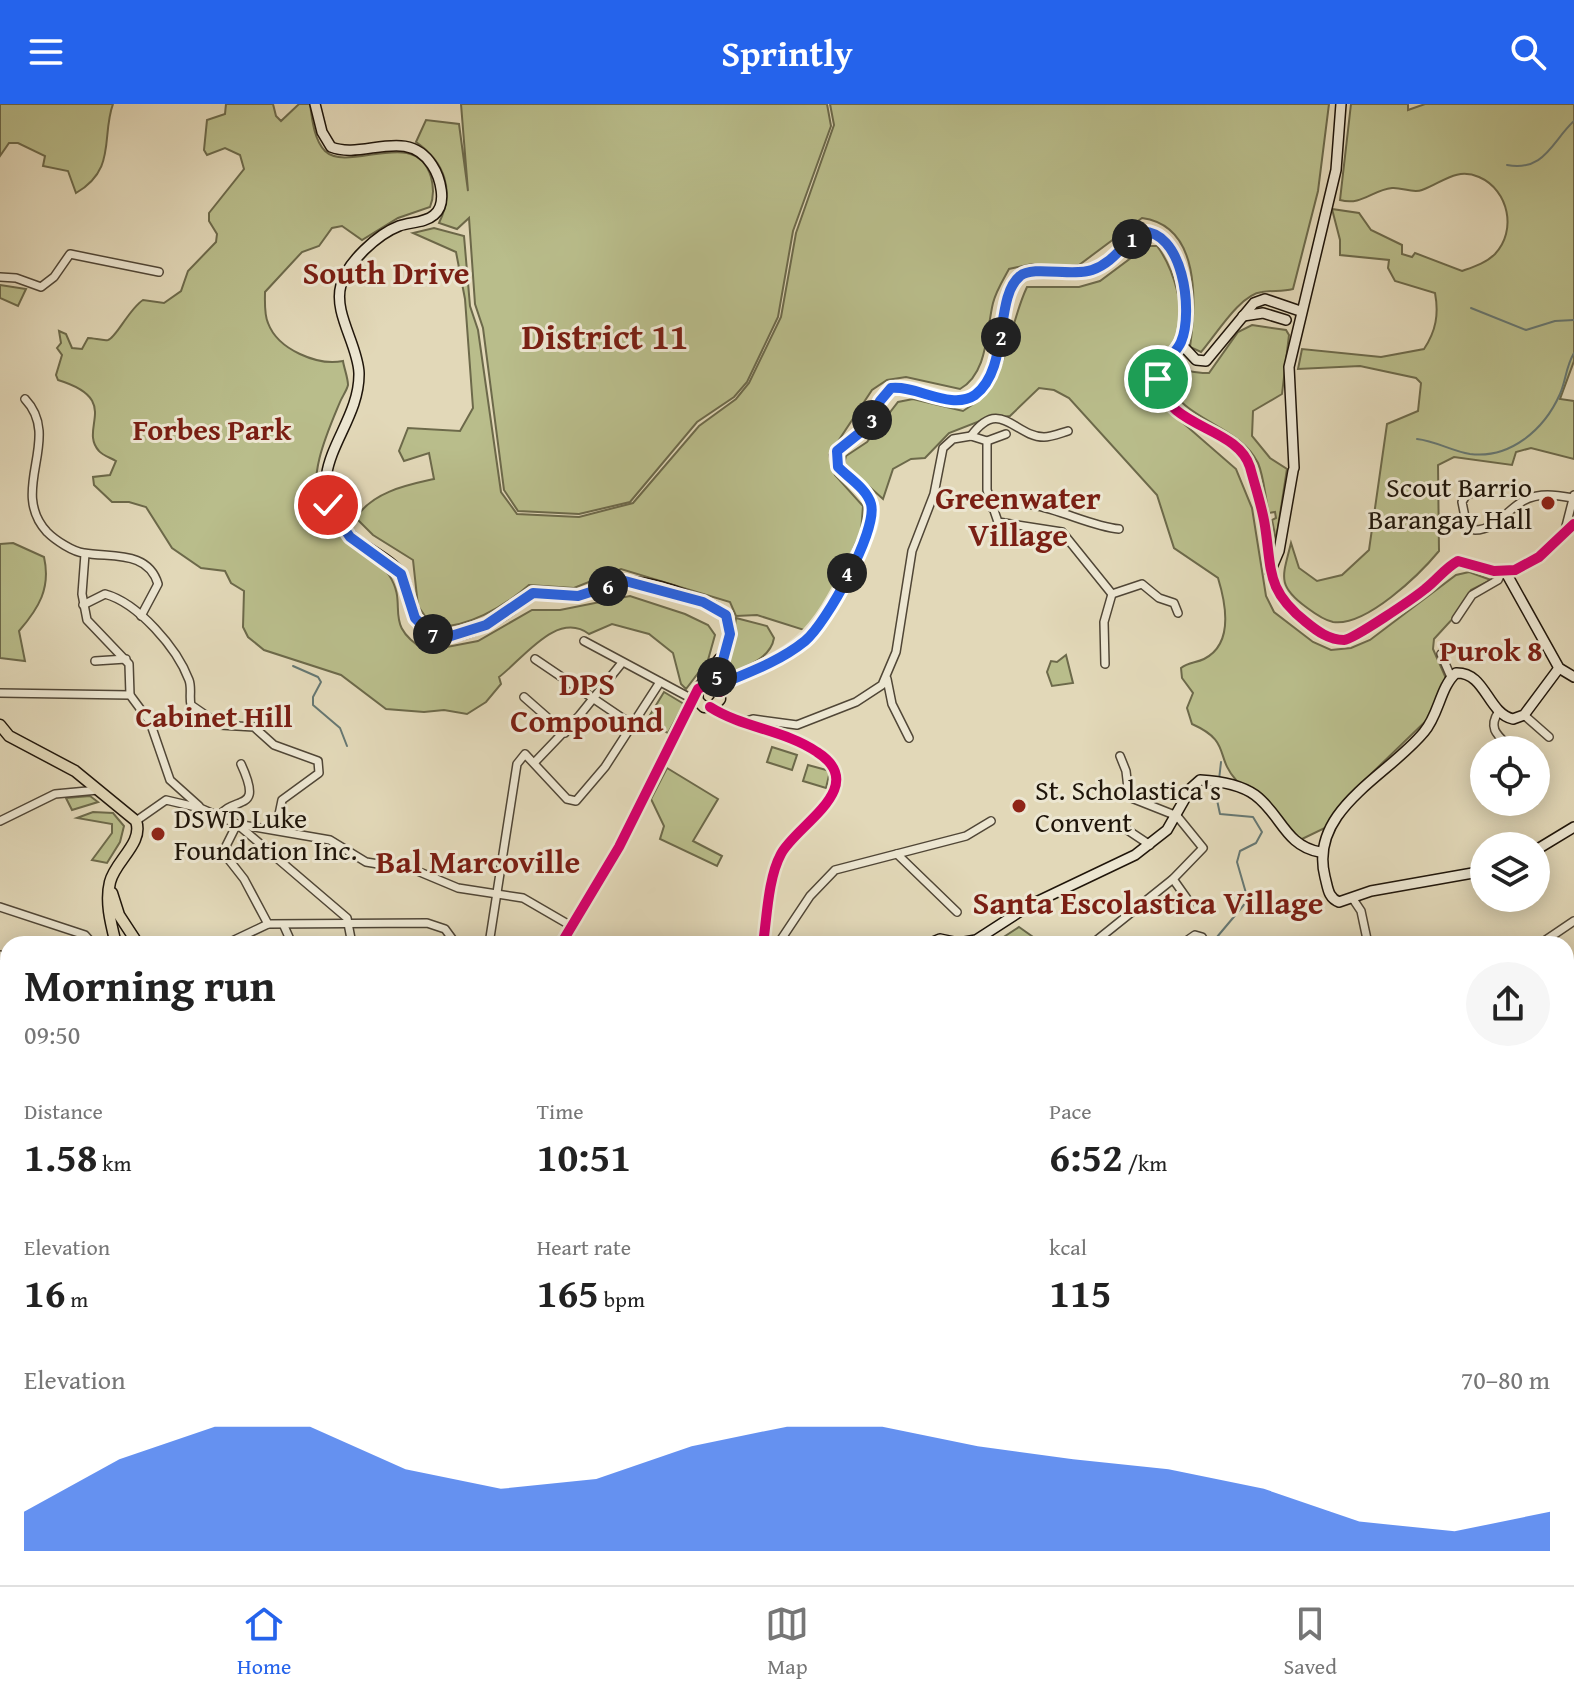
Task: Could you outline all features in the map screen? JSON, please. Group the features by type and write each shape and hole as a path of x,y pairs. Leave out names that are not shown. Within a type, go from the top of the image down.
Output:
{"main road":[{"path":"700,699 791,651 814,632 871,526 871,502 838,467 835,460 838,449 867,427 880,401 891,388 955,400 972,397 994,367 1011,292 1020,276 1028,272 1074,273 1095,269 1122,252 1139,232 1155,234 1170,249 1185,288 1187,313 1181,344 1160,369 1159,386 1176,410 1235,447 1247,460 1264,520 1270,572 1289,607 1321,634 1343,640 1357,636 1424,590 1454,563 1463,561 1503,571 1533,561 1570,527"},
{"path":"567,936 707,683 718,690"},
{"path":"0,725 3,739 59,761 136,821 137,835 109,885 115,936"},
{"path":"112,907 130,936"}],"street":[{"path":"315,104 322,132 331,147 345,150 398,145 411,148 433,165 441,192 440,207 433,216 396,227 380,238 360,256 341,286 342,306 359,370 351,410 326,469 325,495 337,519 350,537 401,574 415,618 431,634 451,636 486,625 533,593 578,596 617,583 634,582 721,611 730,627 718,690 740,720"},
{"path":"1286,320 1295,309 1336,170 1341,104"},
{"path":"0,277 16,278 41,287 54,277 70,254 88,254 159,272"},
{"path":"1181,344 1196,360 1211,359 1240,317 1254,303 1265,299 1295,309 1302,318 1297,324 1288,379 1294,470 1279,551 1270,572"},
{"path":"1240,317 1255,312 1297,324"},
{"path":"25,399 40,421 42,432 30,486 35,512 48,534 85,554 104,553 147,566 158,584 141,616"},
{"path":"971,436 983,422 1002,419 1039,436 1068,431"},
{"path":"909,738 892,704 887,679 903,624 914,541 934,494 942,452 950,441 971,436 987,441 1006,434"},
{"path":"987,441 987,490 998,522 1057,530 1068,536 1112,594"},
{"path":"1485,491 1467,494 1462,502 1466,522 1475,530 1491,526 1529,499 1547,495 1574,496 1570,527"},
{"path":"992,508 1015,503 1065,511 1093,526 1119,529"},
{"path":"85,554 83,605 90,625 126,659 131,668 130,695 155,734 172,783 200,808"},
{"path":"1456,619 1472,595 1498,580 1503,571"},
{"path":"1503,571 1559,668 1574,677"},
{"path":"1112,594 1142,584 1159,598 1174,603 1178,613"},
{"path":"83,605 105,594 141,616 169,648 188,678 193,708 220,725 258,728 274,745 313,757 319,763 319,773 282,800 276,829"},
{"path":"1105,664 1104,622 1112,594"},
{"path":"584,641 621,664 740,720 817,751 830,763 835,778 827,804 781,854 765,936"},
{"path":"700,699 724,653"},
{"path":"1441,654 1451,677"},
{"path":"95,661 126,659"},
{"path":"535,659 631,724"},
{"path":"535,762 565,733 621,664"},
{"path":"1470,873 1371,891 1339,902 1331,898 1321,847 1350,800 1427,729 1451,677 1461,672 1471,676 1509,719 1524,715 1559,668"},
{"path":"740,720 753,719 792,726 816,720 864,697 887,679"},
{"path":"490,936 514,773 525,754 567,799 576,801 605,767 660,682"},
{"path":"0,693 130,695"},
{"path":"524,697 565,733"},
{"path":"1498,736 1493,731 1493,722 1499,711"},
{"path":"1524,715 1548,736"},
{"path":"1102,936 1173,879 1203,848 1191,829 1177,816 1129,797 1126,771 1120,756"},
{"path":"218,817 242,803 249,793 248,780 241,764"},
{"path":"982,936 1030,905 1123,862 1150,845 1177,816 1198,782 1220,783 1255,795 1286,835 1304,846 1321,847"},
{"path":"136,821 166,800 172,783"},
{"path":"0,821 55,794 100,790"},
{"path":"177,802 181,791"},
{"path":"166,800 200,808 233,822 330,840 366,862 415,870 446,884 523,898 573,927"},
{"path":"228,811 233,822 327,898 349,924 351,936"},
{"path":"783,936 799,911 832,872 966,836 991,821"},
{"path":"233,822 225,848 226,856 244,879 268,924"},
{"path":"1550,842 1574,827"},
{"path":"1126,829 1150,845"},
{"path":"897,854 957,912"},
{"path":"1173,879 1190,903"},
{"path":"1353,899 1361,911 1366,936"},
{"path":"0,907 86,936"},
{"path":"1552,936 1574,921"},
{"path":"243,936 268,924 435,924 450,936"},
{"path":"284,926 288,936"}],"green space":[{"path":"0,104 113,104 103,163 89,184 76,193 68,171 43,166 45,156 18,143 9,143 0,156"},
{"path":"226,104 273,104 281,121 299,104 310,104 316,135 325,151 336,157 397,152 411,154 423,162 431,177 433,192 430,207 398,218 362,240 342,226 332,228 319,246 302,252 265,292 267,319 280,341 311,358 343,361 348,385 330,426 317,468 317,495 320,508 334,530 389,575 395,586 398,614 404,632 426,651 478,641 532,610 560,610 630,596 685,614 708,625 715,635 708,660 686,689 681,684 673,653 649,634 612,624 589,634 577,628 553,632 499,677 501,684 486,702 467,714 444,710 386,709 341,675 264,650 248,637 243,627 244,591 231,583 225,571 201,568 172,548 146,507 129,502 112,502 94,485 93,477 110,475 116,461 100,452 94,442 95,414 89,396 58,380 56,375 62,355 57,348 61,343 59,331 66,334 72,348 82,349 88,338 111,338 143,300 164,303 181,291 188,271 216,242 217,234 209,221 209,213 244,169 240,155 225,148 207,155 204,150 207,120 225,114"},
{"path":"461,104 827,104 831,126 793,231 778,317 747,382 734,397 697,422 630,502 579,514 518,511 504,490 483,328 475,304 469,218 457,229 439,223 446,200 444,178 434,159 416,142 426,120 459,124 468,191"},
{"path":"830,104 1329,104 1318,191 1293,289 1262,292 1245,300 1201,352 1190,347 1193,289 1185,251 1175,235 1161,224 1142,218 1079,265 1054,268 1032,264 1009,269 994,299 981,362 969,382 960,389 906,377 887,380 872,390 829,455 835,475 863,506 861,532 822,615 804,630 757,615 736,616 730,602 621,569 574,588 529,585 484,615 458,624 432,626 418,606 413,560 373,535 356,518 381,496 434,479 429,453 404,461 399,451 408,428 460,431 473,408 465,299 456,252 413,233 434,228 464,236 470,306 478,330 501,492 517,514 579,517 633,503 699,426 736,399 749,383 781,317 796,233 834,125"},
{"path":"1351,104 1408,104 1408,110 1425,104 1574,104 1574,361 1560,399 1574,401 1574,459 1531,448 1516,452 1512,465 1454,457 1438,465 1439,551 1406,585 1376,608 1346,621 1333,622 1306,607 1286,586 1284,572 1291,543 1299,568 1317,581 1342,575 1369,550 1387,424 1418,411 1421,383 1416,378 1360,366 1298,369 1302,349 1381,357 1424,349 1434,329 1437,308 1435,293 1395,281 1388,268 1389,260 1340,255 1340,240 1332,209 1359,213 1371,230 1402,245 1402,254 1412,257 1415,253 1462,271 1495,254 1502,245 1508,223 1503,201 1497,191 1471,174 1456,175 1419,191 1392,188 1355,201 1340,200"},
{"path":"1147,246 1157,246 1169,266 1178,292 1181,319 1177,342 1153,378 1152,396 1236,469 1252,508 1266,596 1274,612 1313,642 1331,650 1351,648 1370,640 1456,575 1469,572 1491,580 1471,590 1457,614 1434,639 1433,649 1446,685 1431,716 1344,800 1329,826 1300,840 1236,780 1213,737 1192,724 1187,708 1193,693 1182,678 1181,668 1204,659 1220,644 1224,634 1225,611 1218,578 1174,548 1157,495 1069,398 1054,390 1039,388 1010,416 985,419 949,433 925,458 911,459 893,469 883,499 844,464 846,456 867,442 898,402 913,399 963,411 978,400 998,372 1027,287 1079,287 1100,281"},
{"path":"0,285 26,289 18,306 0,298"},
{"path":"1252,325 1286,330 1289,335 1282,394 1253,411 1252,436 1270,458 1287,469 1276,540 1272,520 1276,518 1275,512 1269,513 1258,463 1238,439 1184,404 1173,393 1166,379 1169,370 1209,373 1238,332"},
{"path":"13,543 44,557 46,568 42,597 19,631 25,661 0,658 0,544"},
{"path":"736,618 767,626 774,638 764,656 732,672 728,671"},
{"path":"1066,655 1073,683 1052,686 1047,672 1051,661 1057,662"},
{"path":"664,692 684,704 668,733 647,720"},
{"path":"772,747 797,755 792,770 767,762"},
{"path":"808,765 830,771 826,788 803,781"},
{"path":"667,768 718,799 693,841 722,856 717,866 660,839 664,826 651,799"},
{"path":"90,796 98,802 72,810 66,798"},
{"path":"93,812 113,813 124,826 120,842 107,863 92,860 112,833 112,824 77,818"},
{"path":"1019,927 1032,936 1005,936"}],"waterway":[{"path":"1507,165 1520,166 1539,159 1574,121"},
{"path":"1471,308 1526,330 1555,321 1574,320"},
{"path":"1417,439 1470,454 1499,452 1512,447 1535,430 1553,407 1574,353"},
{"path":"293,666 318,677 321,682 313,697 313,705 340,728 347,746"},
{"path":"1219,780 1221,762"},
{"path":"1218,936 1248,900 1237,862 1240,851 1256,843 1262,832 1253,817 1220,814 1217,800 1219,787"}],"cycle path":[{"path":"716,686 787,652 802,640 828,609 872,521 869,499 840,469 836,454 871,422 886,392 906,388 950,399 972,397 993,368 1006,302 1018,278 1032,272 1078,273 1095,269 1110,260 1139,232 1154,234 1166,242 1175,256 1185,292 1186,311 1181,341 1160,370 1159,382 1165,397 1188,419 1218,434 1243,454 1250,467 1260,504 1277,589 1293,611 1319,632 1339,640 1350,638 1409,601 1458,561 1494,571 1515,570 1539,557 1574,524"},
{"path":"566,936 619,847 698,689 709,683 720,692 723,690"},
{"path":"710,707 736,720 805,745 832,765 836,779 825,805 781,854 771,886 764,936"}],"place":[{"name":"Scout Barrio Barangay Hall","path":"1548,503"},
{"name":"St. Scholastica's Convent","path":"1019,806"},
{"name":"DSWD Luke Foundation Inc.","path":"158,834"}],"district":[{"name":"South Drive","path":"386,273"},
{"name":"District 11","path":"605,336"},
{"name":"Forbes Park","path":"212,430"},
{"name":"Greenwater Village","path":"1018,516"},
{"name":"Purok 8","path":"1491,651"},
{"name":"DPS Compound","path":"587,702"},
{"name":"Cabinet Hill","path":"214,717"},
{"name":"Bal Marcoville","path":"478,862"},
{"name":"Santa Escolastica Village","path":"1148,903"}],"route":[{"path":"328,505 350,537 401,574 415,618 431,634 451,636 486,625 533,593 578,596 625,581 634,582 703,602 726,615 730,634 716,686 769,664 791,651 805,642 821,623 868,533 873,514 868,497 838,467 835,460 837,451 867,427 876,407 891,388 955,400 965,400 980,390 994,367 1013,285 1020,276 1028,272 1085,272 1122,252 1139,232 1150,232 1160,237 1170,249 1180,272 1187,313 1181,344 1163,364 1158,379"}]}
